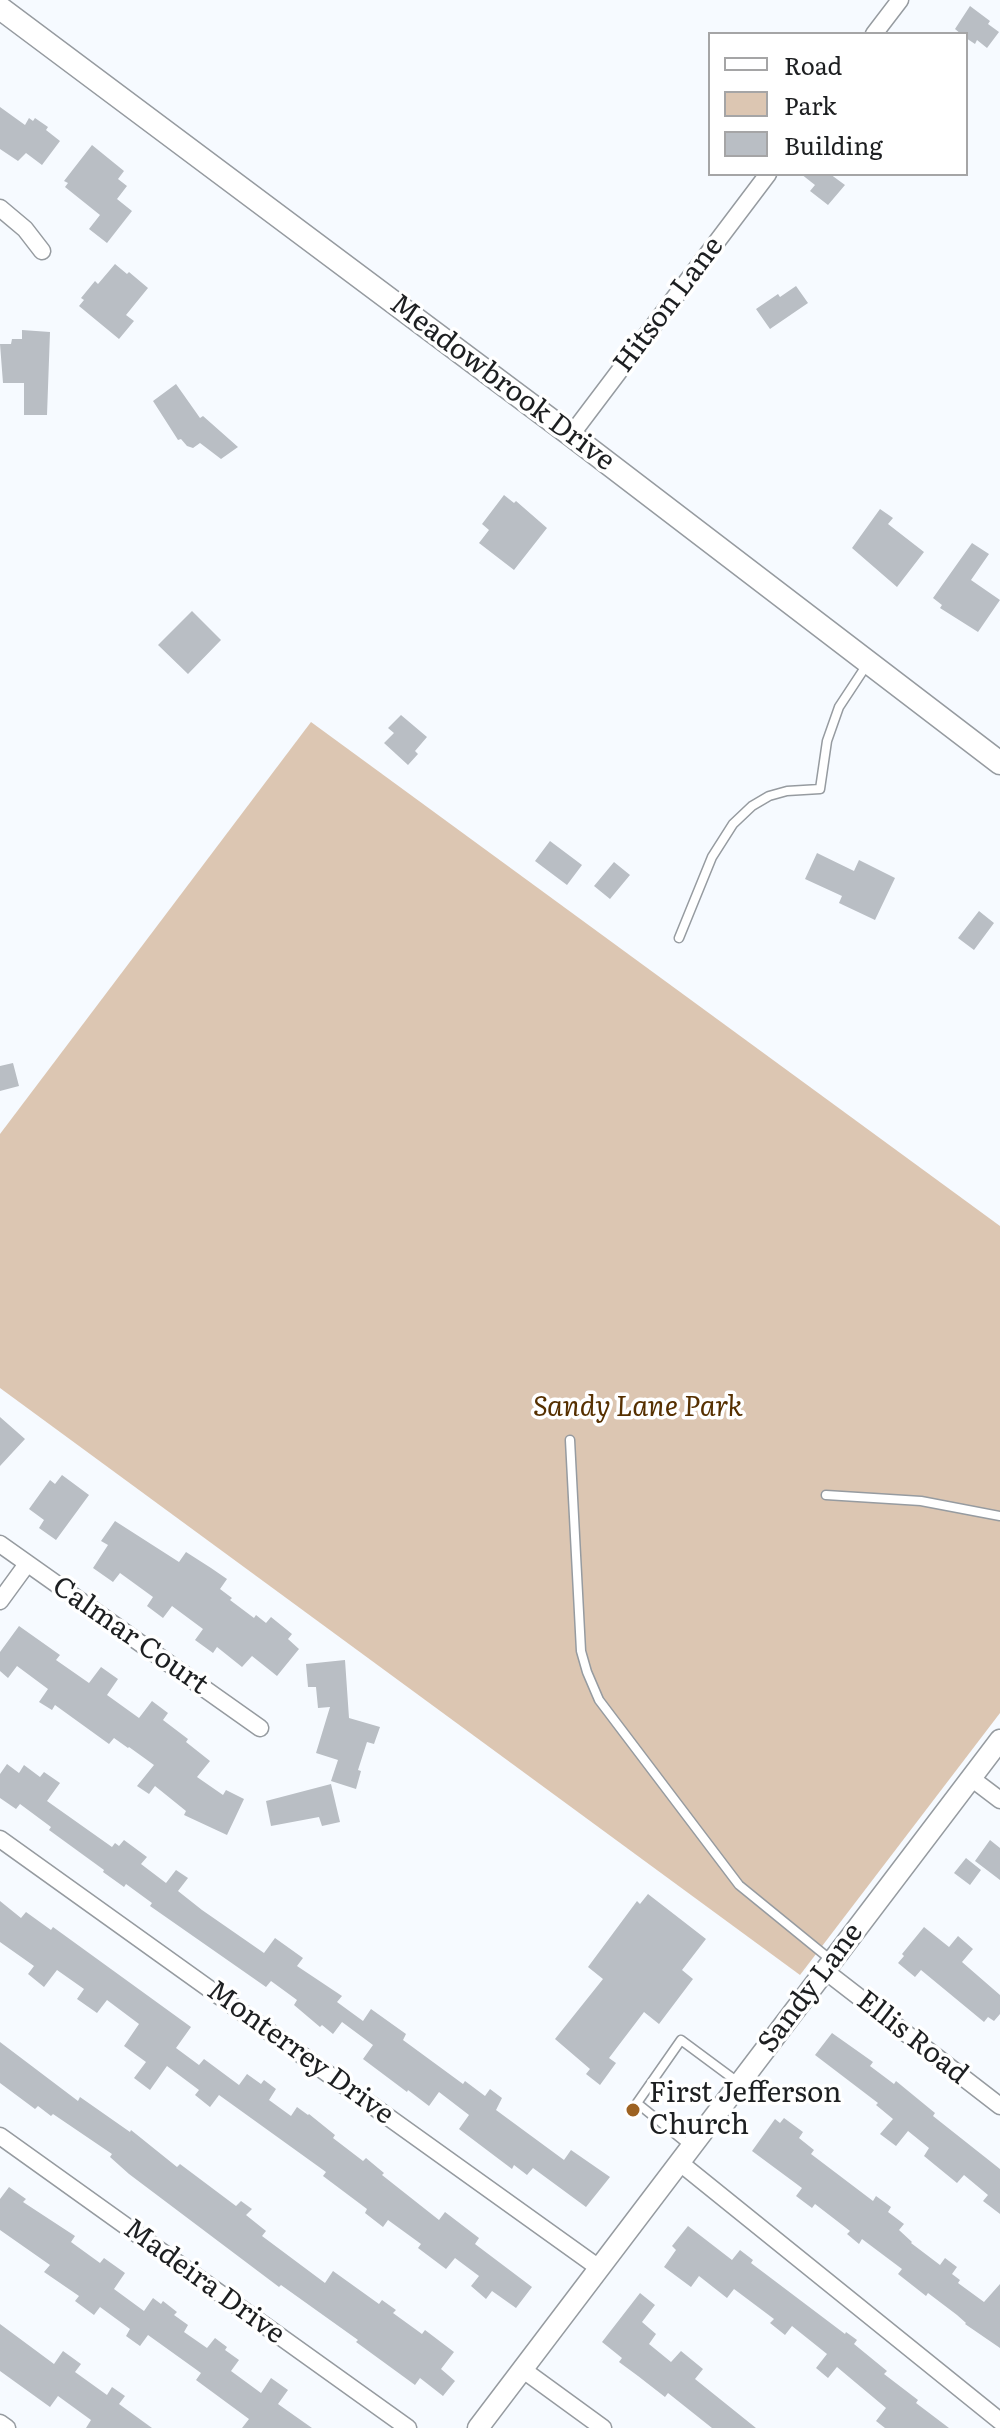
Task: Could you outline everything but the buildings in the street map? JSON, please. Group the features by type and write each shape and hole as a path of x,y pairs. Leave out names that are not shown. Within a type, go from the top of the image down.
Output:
{"main road":[{"name":"Meadowbrook Drive","path":"0,8 571,435 1000,763"}],"street":[{"path":"876,32 900,0"},
{"name":"Hitson Lane","path":"571,435 766,176"},
{"path":"0,208 25,229 42,251"},
{"name":"Calmar Court","path":"0,1544 260,1728"},
{"path":"0,1601 27,1564"},
{"name":"Sandy Lane","path":"478,2428 1000,1740"},
{"path":"971,1778 1000,1800"},
{"name":"Monterrey Drive","path":"0,1839 599,2268"},
{"name":"Ellis Road","path":"828,1965 1000,2106"},
{"name":"Madeira Drive","path":"0,2136 408,2428"},
{"path":"685,2155 1000,2421"},
{"path":"522,2369 603,2428"},
{"path":"0,2423 7,2428"}],"lane":[{"path":"679,938 712,857 733,824 752,806 769,796 787,791 820,789 827,741 839,707 868,662"},
{"path":"570,1440 581,1651 599,1700 739,1885 828,1965"},
{"path":"826,1495 921,1501 1000,1516"},
{"path":"685,2155 637,2103 681,2040 739,2083"}],"green space":[{"name":"Sandy Lane Park","path":"311,722 1000,1226 1000,1713 800,1975 0,1388 0,1134"}],"place":[{"name":"First Jefferson Church","path":"633,2110"}]}
